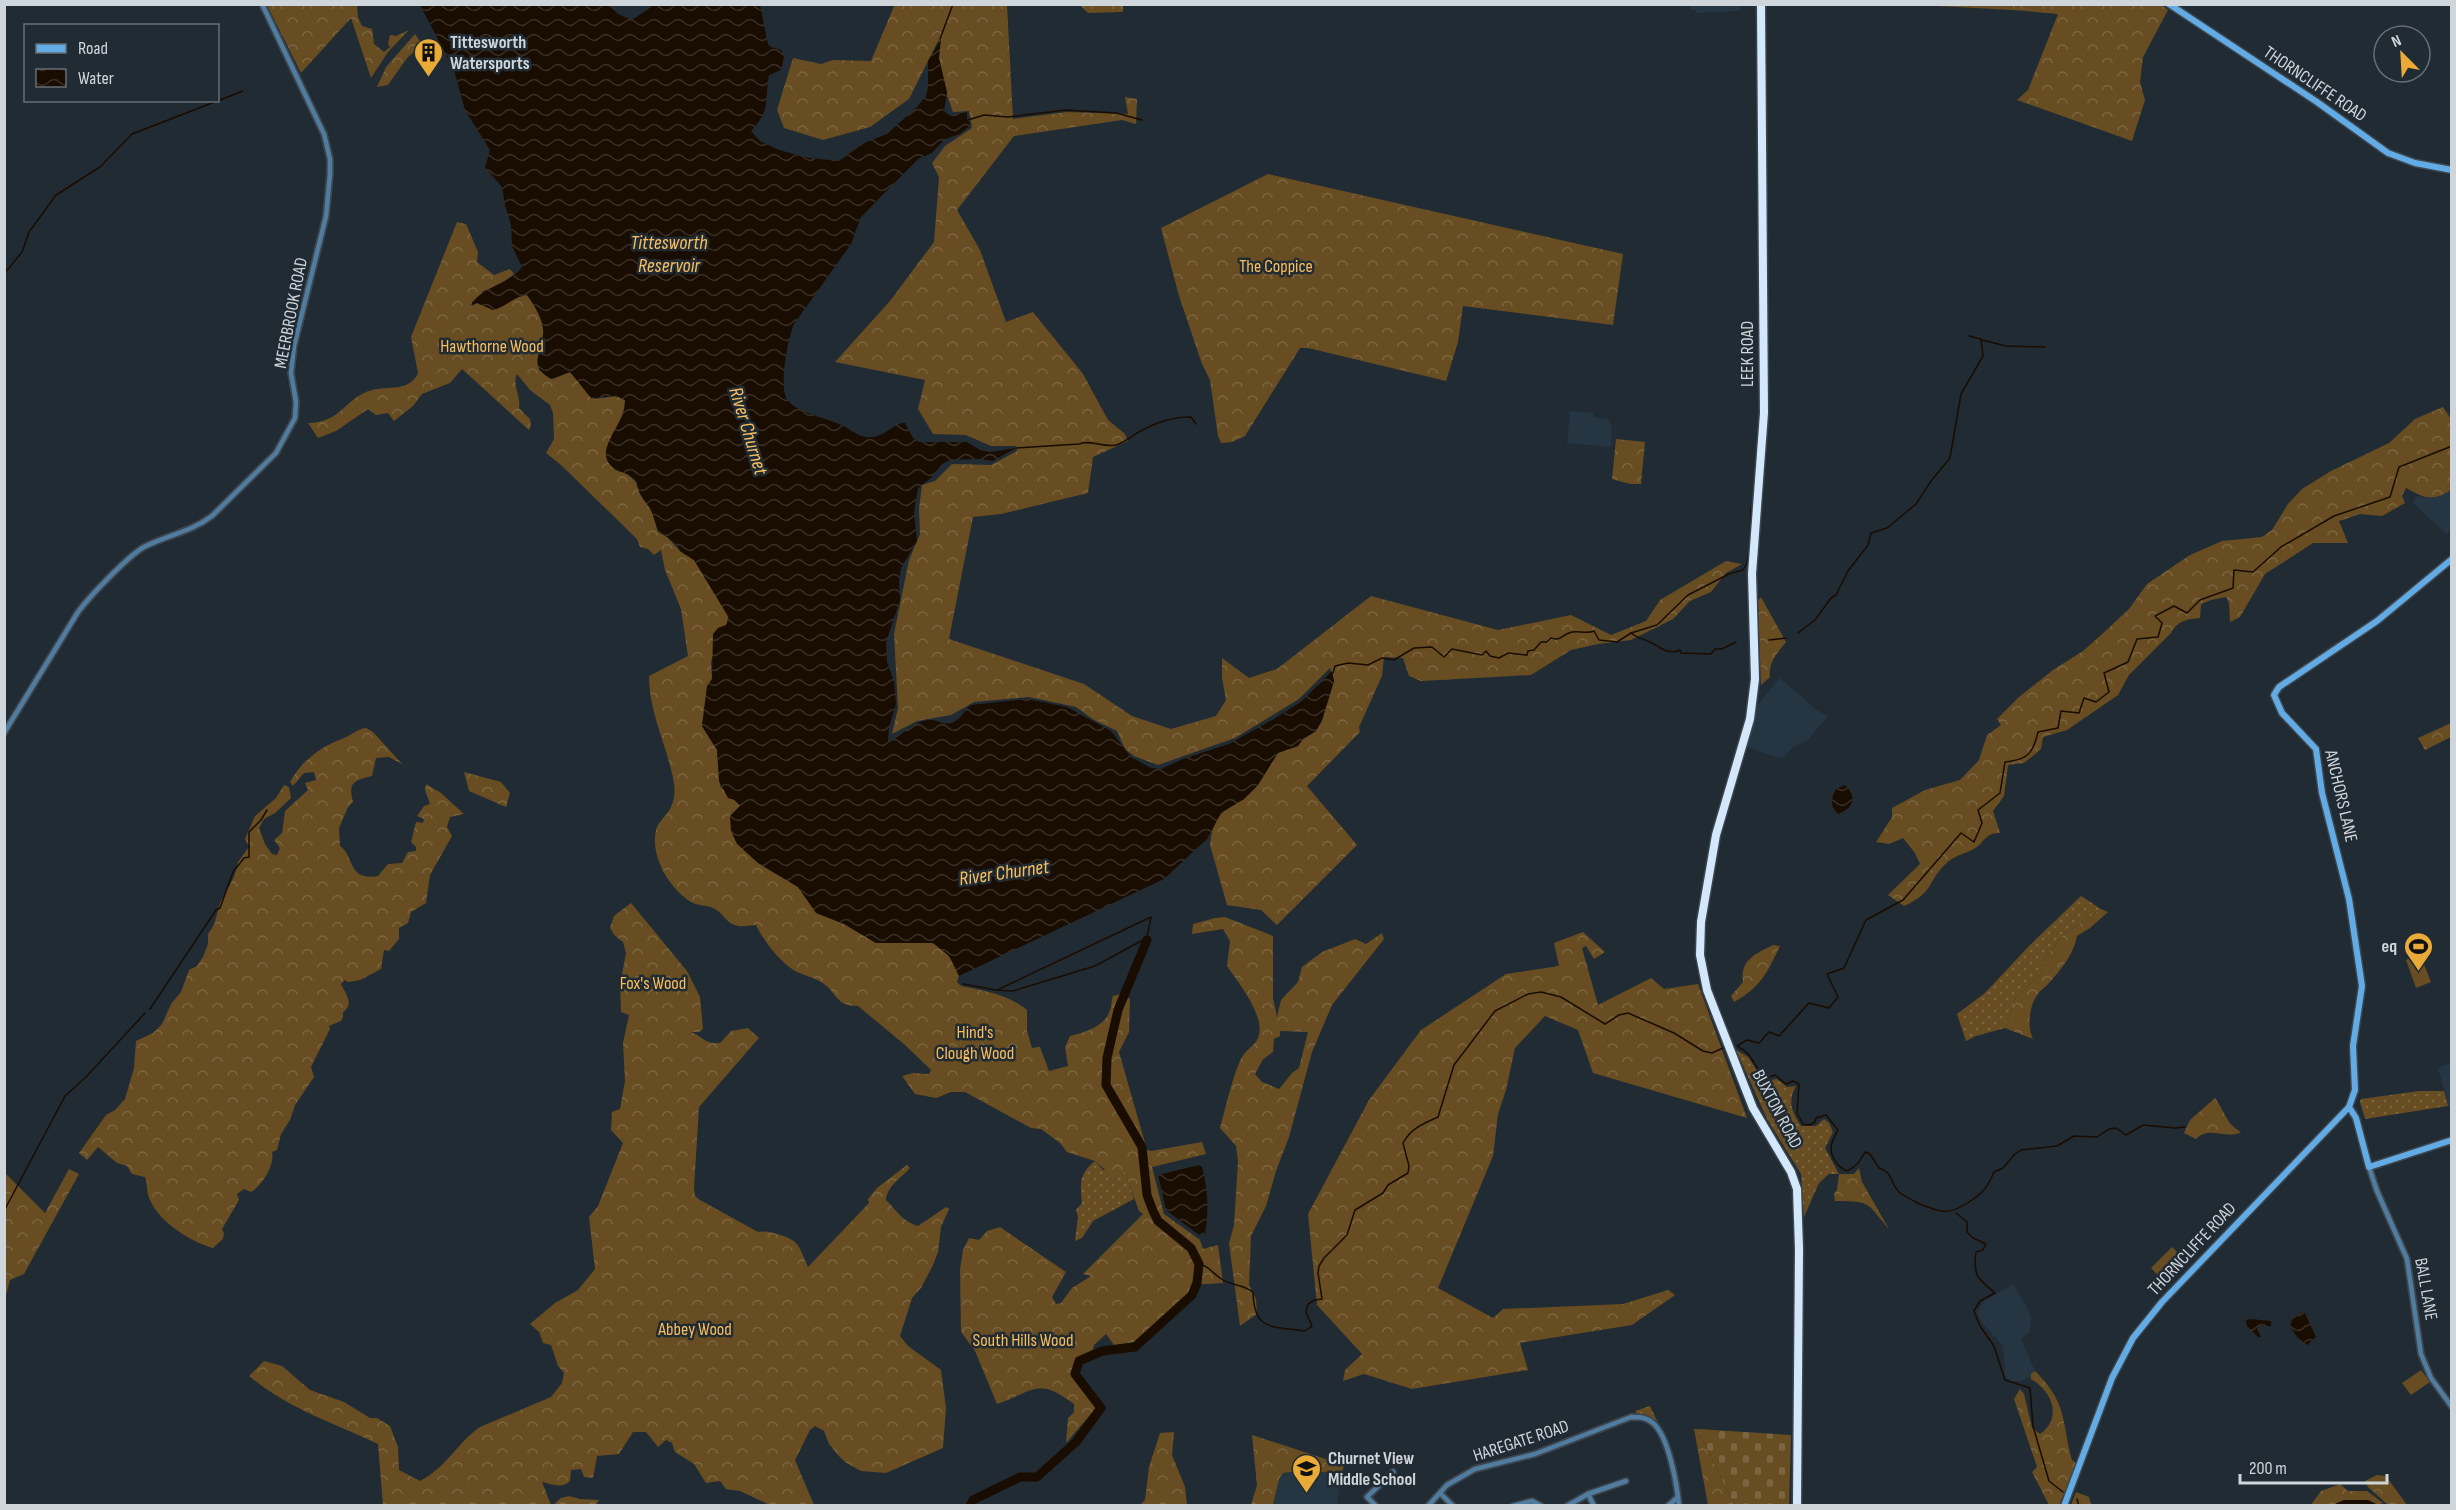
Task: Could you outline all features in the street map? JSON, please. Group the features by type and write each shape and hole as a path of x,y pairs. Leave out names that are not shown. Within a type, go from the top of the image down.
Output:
{"highway":[{"name":"LEEK ROAD","path":"1752,703 1755,650 1752,574 1764,413 1761,4"},
{"name":"BUXTON ROAD","path":"1752,703 1750,719 1716,835 1701,922 1700,954 1707,990 1742,1080 1754,1108 1791,1172 1797,1189 1799,1230 1797,1506"}],"street":[{"name":"MEERBROOK ROAD","path":"4,733 78,612 90,597 142,548 200,525 212,516 276,453 293,424 296,402 291,373 294,346 326,216 330,159 317,118 262,4"},
{"name":"THORNCLIFFE ROAD","path":"2169,4 2317,102 2388,153 2415,163 2451,170"},
{"name":"ANCHORS LANE","path":"2349,1107 2355,1090 2354,1033 2362,986 2349,899 2322,793 2318,755 2313,743 2278,709 2274,695 2279,687 2377,621 2451,559"},
{"name":"THORNCLIFFE ROAD","path":"2064,1506 2112,1378 2133,1338 2163,1302 2349,1107"},
{"name":"BALL LANE","path":"2349,1107 2356,1118 2377,1191 2407,1259 2421,1354 2431,1378 2451,1407"},
{"path":"2369,1167 2451,1140"},
{"name":"HAREGATE ROAD","path":"1429,1505 1455,1479 1475,1469 1535,1454 1631,1417 1646,1418 1656,1426 1671,1462 1678,1497"},
{"path":"1376,1506 1367,1497 1393,1472"},
{"path":"1567,1506 1588,1494 1626,1481"},
{"path":"1440,1493 1454,1506"},
{"path":"1588,1494 1594,1506"},
{"path":"1668,1506 1678,1497"},
{"path":"1678,1497 1679,1506"},
{"path":"1365,1506 1371,1500"},
{"path":"1513,1506 1532,1501 1541,1506"}],"shaded area":[{"path":"1690,5 1740,5 1740,11 1697,13 1695,10 1690,10"},
{"path":"1570,411 1593,413 1593,417 1607,419 1612,427 1611,447 1567,443"},
{"path":"2451,490 2451,530 2446,534 2413,503 2416,496 2433,498"},
{"path":"1780,678 1818,711 1828,716 1807,741 1794,746 1782,759 1747,747 1758,704"},
{"path":"2451,1063 2451,1105 2448,1106 2438,1068"},
{"path":"2013,1284 2031,1318 2030,1332 2021,1338 2035,1371 2031,1377 2019,1381 2011,1381 2005,1375 2003,1346 1982,1323 1977,1312 1984,1301"},
{"name":"Churnet View Middle School","path":"1298,1471 1342,1473 1337,1505 1273,1506 1279,1479 1283,1473"}],"green space":[{"path":"895,4 1007,5 1013,119 1067,112 1128,114 1125,97 1137,99 1136,124 1122,120 1014,136 957,210 980,250 1006,322 1033,312 1083,374 1108,420 1125,434 1128,441 1093,457 1088,493 1001,514 973,517 949,639 1084,684 1132,716 1171,729 1216,716 1226,700 1222,678 1222,658 1249,678 1277,669 1371,596 1498,630 1571,615 1611,635 1646,621 1660,600 1726,561 1742,564 1726,573 1711,592 1690,601 1673,619 1631,640 1571,650 1531,675 1421,681 1409,676 1403,658 1384,657 1382,676 1359,727 1360,732 1307,786 1357,845 1277,925 1261,910 1227,905 1210,845 1212,831 1217,819 1225,809 1244,799 1258,785 1278,752 1298,746 1303,739 1316,731 1322,721 1334,681 1330,668 1299,699 1235,738 1158,765 1134,756 1125,749 1117,731 1094,720 1076,707 1029,697 974,702 951,715 917,721 892,734 898,708 894,634 909,560 920,534 919,509 922,485 935,481 952,464 991,465 1017,451 1016,446 991,446 966,435 933,434 918,409 925,380 835,362 890,301 934,242 939,177 932,163 945,146 972,128 969,111 953,112 939,58 939,39 909,99 870,127 823,140 784,128 777,110 793,58 821,64 833,60 871,61"},
{"path":"2160,4 2168,10 2143,57 2140,82 2145,100 2132,141 2017,100 2028,90 2058,14 2013,10 2013,5"},
{"path":"267,5 357,5 358,17 362,26 372,29 374,44 384,52 390,47 388,44 390,35 396,36 409,30 388,52 371,78 351,18 301,73"},
{"path":"1080,5 1123,5 1123,12 1088,13"},
{"path":"1917,5 2013,5 2013,10"},
{"path":"415,34 430,56 429,59 424,61 419,57 420,51 415,51 407,58 388,85 377,87 386,67"},
{"name":"The Coppice","path":"1268,174 1623,254 1613,325 1463,306 1458,342 1446,381 1300,348 1245,436 1232,442 1221,443 1210,380 1202,364 1179,296 1161,228"},
{"path":"457,222 466,224 478,252 477,262 494,275 510,269 514,274 498,286 483,291 480,297 472,302 472,306 477,303 493,310 527,295 543,326 538,361 539,370 553,379 570,372 595,399 616,396 625,400 623,415 608,447 615,470 627,474 636,482 639,492 652,512 658,532 694,560 728,615 727,624 723,627 711,662 712,679 707,692 702,726 717,750 720,786 740,806 730,816 758,863 798,887 817,913 844,924 876,943 932,943 941,947 953,961 959,976 957,982 961,986 1004,997 1027,1010 1027,1031 1032,1048 1040,1047 1049,1071 1068,1066 1065,1047 1070,1036 1094,1028 1104,1021 1110,1010 1113,996 1121,994 1130,999 1129,1032 1119,1052 1147,1150 1202,1142 1206,1154 1152,1167 1164,1214 1200,1240 1203,1249 1218,1245 1223,1283 1191,1285 1188,1294 1134,1342 1114,1345 1106,1334 1094,1345 1093,1350 1078,1358 1074,1374 1086,1389 1096,1408 1066,1443 1068,1418 1074,1412 1074,1404 1062,1395 1043,1388 1028,1391 997,1404 975,1351 961,1332 960,1269 963,1250 969,1238 979,1240 987,1231 1000,1227 1066,1272 1052,1297 1056,1304 1061,1303 1072,1288 1091,1276 1083,1274 1143,1214 1139,1211 1124,1170 1111,1175 1095,1161 1067,1152 1060,1143 1041,1129 1031,1128 965,1092 951,1092 936,1098 915,1094 902,1076 913,1073 929,1074 931,1070 905,1045 858,1006 844,1004 821,982 789,967 772,950 756,925 734,925 713,908 691,902 668,879 658,859 655,837 658,825 673,803 674,788 670,765 652,702 649,676 688,656 681,609 665,570 661,550 654,555 648,549 640,547 637,539 546,453 554,439 553,413 550,405 530,390 517,374 515,382 519,408 530,419 529,430 462,369 450,383 422,394 413,406 394,421 388,413 376,415 368,409 336,431 318,438 308,423 329,419 363,393 404,386 414,379 418,373 411,337"},
{"path":"2443,407 2451,419 2451,490 2438,496 2428,497 2406,488 2402,496 2405,503 2382,516 2360,514 2339,521 2348,543 2313,543 2265,574 2240,617 2230,622 2229,603 2226,597 2201,604 2200,618 2179,623 2129,675 2118,695 2067,730 2043,737 2041,749 2024,763 2008,765 2004,796 1993,811 2000,833 1989,835 1975,848 1949,861 1921,896 1914,901 1904,906 1888,895 1920,864 1915,853 1903,838 1889,844 1876,842 1892,817 1892,808 1925,790 1960,780 1979,760 1987,735 2001,725 1997,719 2019,697 2053,670 2083,651 2101,635 2129,609 2147,584 2190,555 2222,541 2262,537 2272,530 2288,504 2302,489 2331,471 2389,443 2415,419"},
{"path":"1616,439 1645,442 1641,484 1630,484 1612,479"},
{"path":"1761,597 1786,642 1776,654 1770,677 1761,685 1758,601"},
{"path":"2451,723 2451,737 2425,750 2418,738"},
{"path":"366,728 373,732 402,764 389,757 376,758 372,776 356,781 352,786 353,802 348,807 339,828 340,846 356,872 368,877 378,876 388,864 402,863 408,852 416,851 416,847 411,842 416,822 423,823 424,819 417,816 424,806 430,804 425,790 426,784 441,793 464,814 450,817 447,827 452,836 430,875 426,903 411,912 408,923 399,928 399,939 389,951 384,950 381,969 360,980 348,982 345,980 341,984 349,1002 347,1009 343,1012 341,1021 329,1026 330,1029 311,1067 314,1077 295,1105 290,1120 281,1134 277,1150 272,1152 272,1163 267,1175 251,1192 244,1189 237,1194 239,1200 222,1229 223,1239 213,1248 186,1236 161,1216 149,1197 145,1177 132,1174 127,1166 117,1163 98,1147 87,1160 79,1153 106,1115 115,1110 125,1099 134,1068 136,1041 153,1033 162,1024 171,1004 181,992 189,970 197,966 203,957 208,944 208,934 214,925 220,903 234,877 238,862 249,847 245,839 255,816 276,798 284,785 289,787 291,798 275,813 264,819 259,828 265,844 272,854 277,855 280,848 274,840 282,833 285,811 308,790 305,783 316,780 314,772 304,773 293,786 290,782 295,774 320,750"},
{"path":"464,772 501,782 510,793 506,807 469,791"},
{"path":"2081,896 2101,909 2063,935 2043,961 2041,974 2016,997 2005,1028 1966,1041 1957,1014 1985,993"},
{"name":"Abbey Wood","path":"631,903 687,971 700,997 703,1029 699,1032 691,1032 707,1041 720,1043 731,1031 748,1028 759,1038 699,1107 695,1196 758,1232 785,1236 795,1242 808,1267 869,1203 868,1199 877,1188 907,1165 910,1168 892,1186 887,1195 886,1200 897,1212 908,1222 918,1226 946,1207 949,1209 941,1227 938,1252 933,1265 921,1288 912,1298 900,1336 908,1346 941,1370 946,1408 943,1448 886,1473 861,1471 845,1462 829,1444 824,1431 815,1426 810,1430 795,1460 814,1505 770,1505 740,1491 726,1489 720,1481 706,1483 694,1464 675,1452 672,1443 666,1440 658,1447 646,1432 633,1432 619,1454 597,1456 593,1478 584,1477 581,1469 571,1470 570,1481 564,1485 542,1482 551,1505 383,1505 378,1444 295,1406 249,1376 264,1361 282,1366 310,1390 344,1402 370,1418 377,1418 390,1426 398,1447 399,1470 420,1481 437,1470 480,1427 551,1397 562,1383 564,1373 558,1366 551,1345 543,1343 539,1332 530,1324 555,1303 578,1290 595,1269 589,1217 598,1206 623,1143 611,1130 612,1112 620,1109 625,1081 623,1043 629,1015 621,1012 620,985 626,953 623,942 610,928 614,916"},
{"path":"2101,909 2108,912 2077,936 2066,962 2035,999 2030,1016 2033,1039 2005,1028 2016,997 2041,974 2043,961 2063,935"},
{"path":"1225,917 1273,936 1273,998 1277,1017 1281,1000 1298,982 1302,967 1322,952 1355,939 1366,944 1382,933 1384,939 1332,1005 1312,1052 1289,1137 1266,1206 1251,1236 1249,1285 1256,1299 1257,1314 1240,1326 1229,1243 1234,1225 1238,1161 1236,1146 1220,1128 1240,1061 1257,1040 1260,1032 1256,1012 1251,1002 1227,966 1230,941 1223,929 1192,934 1193,924","holes":["1280,1031 1308,1032 1299,1068 1279,1089 1262,1082 1255,1074 1263,1059 1273,1052 1274,1039 1280,1036"]},
{"path":"1583,932 1605,952 1594,959 1586,946 1582,948 1598,1005 1651,978 1664,989 1698,984 1747,1118 1593,1073 1578,1030 1545,1016 1515,1048 1498,1114 1493,1156 1438,1288 1493,1318 1503,1309 1623,1304 1668,1290 1675,1295 1632,1325 1520,1343 1528,1370 1412,1389 1364,1374 1343,1381 1345,1370 1362,1354 1317,1305 1308,1214 1369,1100 1421,1030 1506,974 1559,966 1554,943"},
{"path":"1773,945 1780,946 1762,978 1751,991 1734,1002 1731,996 1743,982 1746,963"},
{"name":"eq","path":"2420,954 2431,982 2416,988 2406,960"},
{"path":"1736,1050 1748,1057 1764,1081 1777,1079 1787,1087 1796,1086 1791,1102 1801,1126 1816,1126 1824,1119 1829,1123 1833,1132 1825,1148 1839,1174 1829,1174 1819,1183 1804,1217 1801,1174 1767,1119"},
{"path":"2419,1091 2444,1091 2448,1106 2365,1119 2361,1099"},
{"path":"2215,1098 2229,1121 2241,1132 2236,1134 2207,1133 2196,1139 2184,1133 2190,1120"},
{"path":"1095,1161 1103,1170 1124,1169 1134,1199 1093,1221 1082,1238 1075,1241 1078,1217 1076,1210 1082,1203 1083,1175"},
{"path":"1859,1168 1862,1182 1889,1229 1867,1205 1835,1201 1834,1194 1837,1190 1839,1174 1854,1174"},
{"path":"69,1169 79,1174 24,1274 10,1280 5,1299 5,1173 45,1213"},
{"path":"2172,1247 2187,1262 2166,1284 2151,1268"},
{"path":"2421,1370 2430,1382 2411,1395 2402,1383"},
{"path":"2035,1371 2057,1399 2072,1460 2077,1464 2059,1505 2049,1505 2032,1472 2037,1467 2014,1399 2020,1389 2024,1394 2032,1428 2040,1434 2047,1428 2053,1413 2052,1405 2044,1390 2031,1379 2031,1374"},
{"path":"1650,1406 1659,1425 1656,1426 1639,1417 1635,1411"},
{"path":"1694,1429 1698,1429 1734,1505 1708,1505"},
{"path":"1698,1429 1791,1435 1789,1505 1734,1505"},
{"path":"1174,1432 1172,1455 1185,1487 1187,1505 1140,1505 1145,1500 1149,1467 1160,1433"},
{"path":"1252,1435 1344,1465 1342,1473 1298,1471 1283,1473 1279,1479 1273,1505 1251,1505 1257,1485"},
{"path":"2377,1475 2386,1476 2407,1505 2384,1505 2387,1504 2368,1487 2365,1481"},
{"path":"2340,1484 2348,1491 2367,1491 2383,1503 2378,1505 2368,1500 2344,1500 2333,1505 2310,1506 2321,1491"},
{"path":"2076,1492 2089,1497 2091,1505 2071,1505"},
{"path":"569,1496 599,1500 596,1505 553,1505 561,1498"}],"water":[{"name":"Tittesworth Reservoir","path":"420,5 609,5 618,14 632,20 654,5 760,5 768,44 781,50 784,57 781,70 769,75 765,110 751,131 760,141 779,150 809,158 839,161 864,143 887,134 917,107 926,96 928,88 928,61 941,39 939,58 947,92 944,111 950,116 967,112 967,119 971,125 960,134 945,139 932,153 918,159 861,217 851,244 794,324 789,340 784,375 785,395 793,405 839,424 863,437 877,436 898,424 905,423 913,438 919,442 967,442 980,450 990,452 1016,448 993,461 950,460 942,464 932,477 918,488 914,512 917,541 901,568 900,600 886,642 887,662 894,681 896,704 888,741 892,741 915,724 926,720 954,722 971,705 1028,699 1067,707 1111,731 1131,757 1151,768 1161,769 1229,744 1274,719 1302,701 1332,671 1334,681 1322,720 1316,731 1303,739 1298,746 1278,753 1258,785 1244,799 1221,813 1207,839 1164,879 959,976 949,956 933,943 876,943 844,924 816,913 798,887 758,863 737,844 731,831 730,816 740,806 735,800 728,798 719,781 717,750 702,726 707,686 712,679 713,634 718,628 726,625 729,618 694,560 658,532 651,510 641,496 635,480 613,468 608,461 606,450 623,414 625,400 616,396 591,398 570,372 551,379 539,369 538,359 543,329 536,308 527,295 493,310 477,303 471,305 482,293 511,277 522,267 512,246 511,225 502,187 485,167 490,150 465,110 454,70"},
{"path":"1845,785 1852,794 1852,802 1847,809 1838,814 1833,808 1832,799 1836,789"},
{"path":"1199,1165 1202,1167 1207,1192 1207,1217 1205,1234 1203,1232 1199,1235 1166,1210 1158,1175"},
{"path":"2304,1311 2316,1337 2307,1345 2297,1337 2290,1326 2292,1320"},
{"path":"2246,1320 2271,1321 2271,1326 2258,1326 2261,1337 2258,1337 2247,1326"},
{"path":"2344,1500 2368,1500 2378,1505 2333,1505"}],"waterway":[{"path":"940,39 953,4"},
{"path":"219,100 243,91"},
{"path":"4,274 22,252 29,232 56,195 100,167 132,134 215,102"},
{"path":"968,120 984,115 1008,117 1066,110 1116,113 1142,120"},
{"path":"1798,633 1815,620 1831,598 1836,595 1848,571 1868,545 1871,533 1887,528 1916,504 1950,458 1961,394 1983,356 1981,339 1969,336"},
{"path":"1982,340 2006,346 2045,347"},
{"path":"1016,448 1088,442 1116,445 1150,426 1169,419 1191,417 1196,424"},
{"path":"2185,1127 2143,1125 2126,1135 2116,1128 2109,1129 2097,1137 2074,1136 2057,1146 2021,1150 2003,1168 1994,1172 1985,1188 1976,1197 1952,1210 1935,1210 1899,1192 1887,1172 1879,1168 1870,1154 1865,1152 1858,1163 1847,1171 1840,1166 1834,1160 1831,1151 1832,1141 1838,1130 1826,1115 1816,1118 1815,1122 1809,1125 1803,1124 1797,1113 1799,1084 1793,1081 1786,1084 1775,1075 1767,1078 1759,1071 1748,1054 1737,1046 1747,1040 1759,1043 1769,1032 1779,1036 1809,1003 1829,1008 1838,997 1827,974 1844,968 1866,920 1903,900 1961,833 1974,842 1982,823 1978,810 2000,793 2005,762 2019,760 2028,754 2034,746 2038,732 2058,728 2061,711 2079,713 2084,698 2096,702 2109,692 2104,673 2128,662 2137,639 2158,637 2162,623 2155,616 2174,606 2187,613 2200,600 2233,588 2234,570 2253,572 2281,547 2334,516 2390,497 2399,467 2452,446"},
{"path":"1736,642 1722,649 1715,649 1711,654 1681,653 1680,650 1666,651 1631,633 1657,625 1688,595 1729,574 1743,570 1747,563 1750,546 1751,508"},
{"path":"1333,673 1335,666 1348,663 1368,665 1382,658 1394,660 1414,648 1432,647 1444,657 1452,649 1482,655 1486,651 1490,656 1499,658 1508,653 1527,655 1528,651 1534,650 1541,642 1547,642 1551,638 1559,639 1572,632 1594,631 1599,640 1617,642 1631,633"},
{"path":"1769,640 1786,638"},
{"path":"150,1009 216,910 220,908 233,872 244,858 249,857 249,832 267,810"},
{"path":"997,990 1151,917"},
{"name":"River Churnet","path":"1147,937 1151,918"},
{"path":"963,984 1013,991 1095,966 1143,940"},
{"name":"River Churnet","path":"970,1506 973,1500 1020,1477 1037,1477 1076,1442 1101,1408 1075,1374 1079,1361 1102,1351 1135,1347 1192,1295 1197,1283 1199,1264 1191,1248 1158,1221 1153,1211 1147,1195 1142,1147 1106,1085 1107,1058 1118,1010 1147,940"},
{"path":"1199,1264 1224,1281 1253,1292 1257,1314 1267,1324 1305,1331 1312,1326 1306,1312 1308,1304 1322,1299 1319,1266 1347,1235 1355,1210 1383,1193 1388,1185 1408,1173 1409,1166 1403,1143 1422,1124 1438,1117 1454,1065 1495,1011 1528,994 1541,992 1561,997 1605,1024 1619,1015 1628,1013 1674,1033 1703,1051 1712,1053 1723,1048"},
{"path":"4,1211 65,1096 86,1077 145,1013"},
{"path":"1956,1213 1967,1222 1967,1232 1973,1238 1986,1244 1983,1250 1976,1252 1976,1272 1980,1280 1995,1293 1980,1301 1974,1311 1980,1326 1994,1346 2005,1380 2030,1388 2033,1426 2049,1481 2063,1492"},
{"path":"2077,1499 2079,1506"}],"place":[{"name":"Tittesworth Watersports","path":"429,78"},
{"name":"eq","path":"2418,972"},
{"name":"Churnet View Middle School","path":"1307,1494"}],"park label":[{"name":"Hawthorne Wood","path":"492,346"},
{"name":"Fox's Wood","path":"653,983"},
{"name":"Hind's Clough Wood","path":"975,1042"},
{"name":"South Hills Wood","path":"1023,1340"}]}
